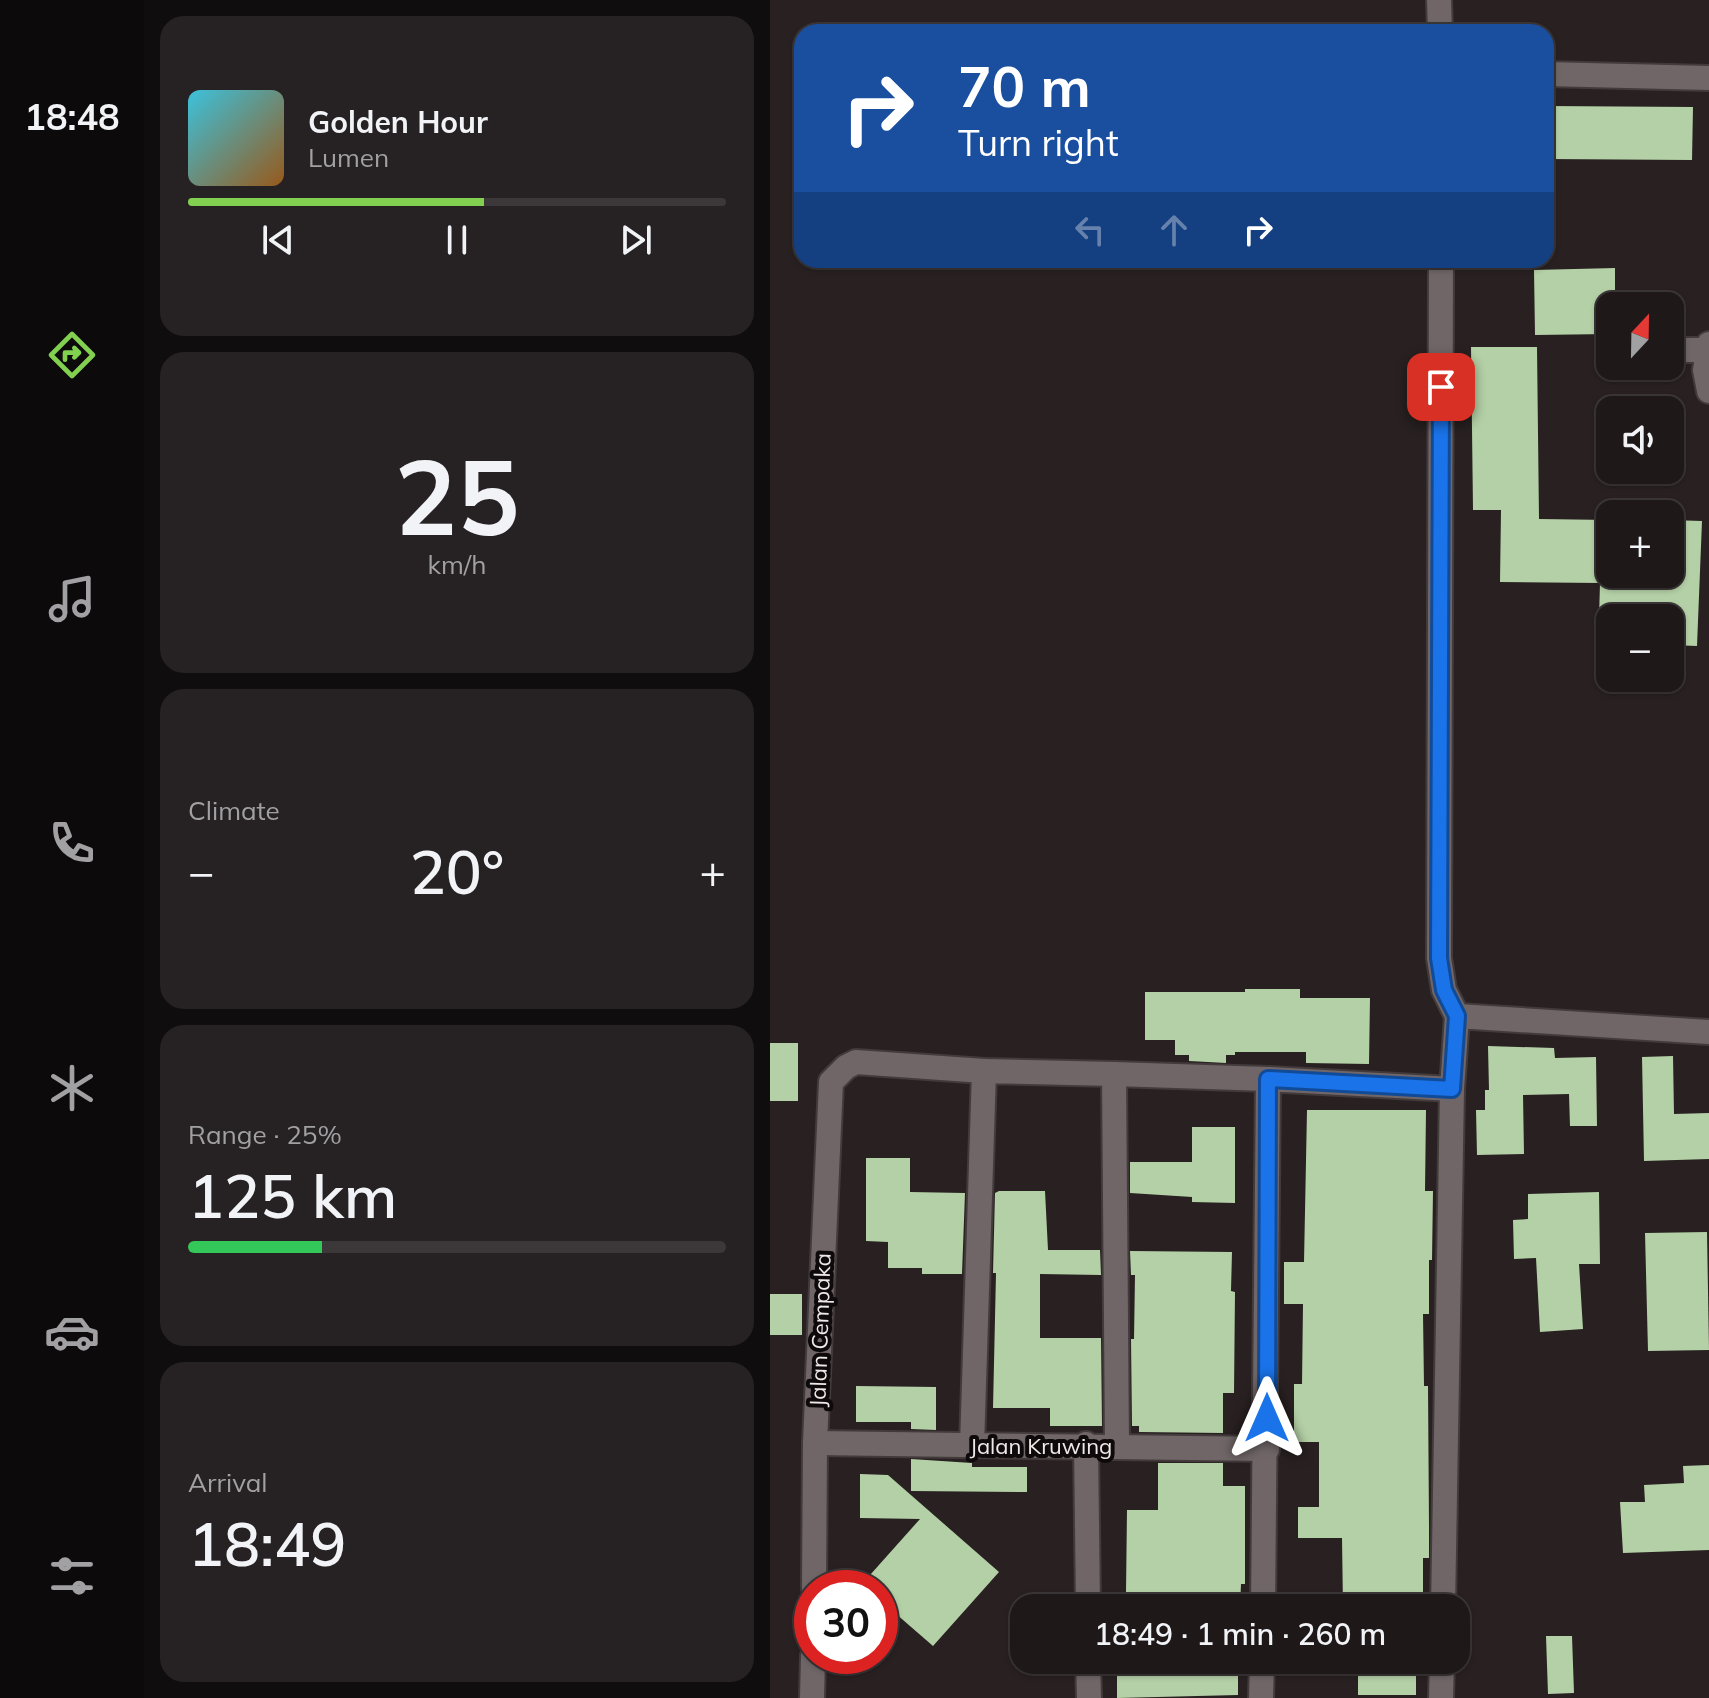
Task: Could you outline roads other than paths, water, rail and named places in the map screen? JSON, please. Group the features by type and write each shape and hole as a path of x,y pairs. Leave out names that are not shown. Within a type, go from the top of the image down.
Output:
{"street":[{"path":"1439,0 1440,24"},
{"path":"1554,74 1709,78"},
{"path":"1441,268 1439,958 1444,990 1457,1016 1452,1089 1443,1594"},
{"path":"1684,349 1708,347 1705,370 1709,391"},
{"path":"1457,1016 1709,1032"},
{"name":"Jalan Cempaka","path":"814,1570 815,1443 831,1082 856,1062 984,1071"},
{"path":"972,1446 984,1071 1268,1079 1452,1089"},
{"path":"1114,1074 1117,1445"},
{"path":"1263,1594 1268,1079"},
{"name":"Jalan Kruwing","path":"815,1443 972,1446 1086,1444 1267,1449"},
{"path":"1086,1444 1088,1594"},
{"path":"812,1698 813,1674"},
{"path":"1088,1674 1089,1698"},
{"path":"1261,1698 1262,1674"},
{"path":"1441,1698 1442,1674"}]}
